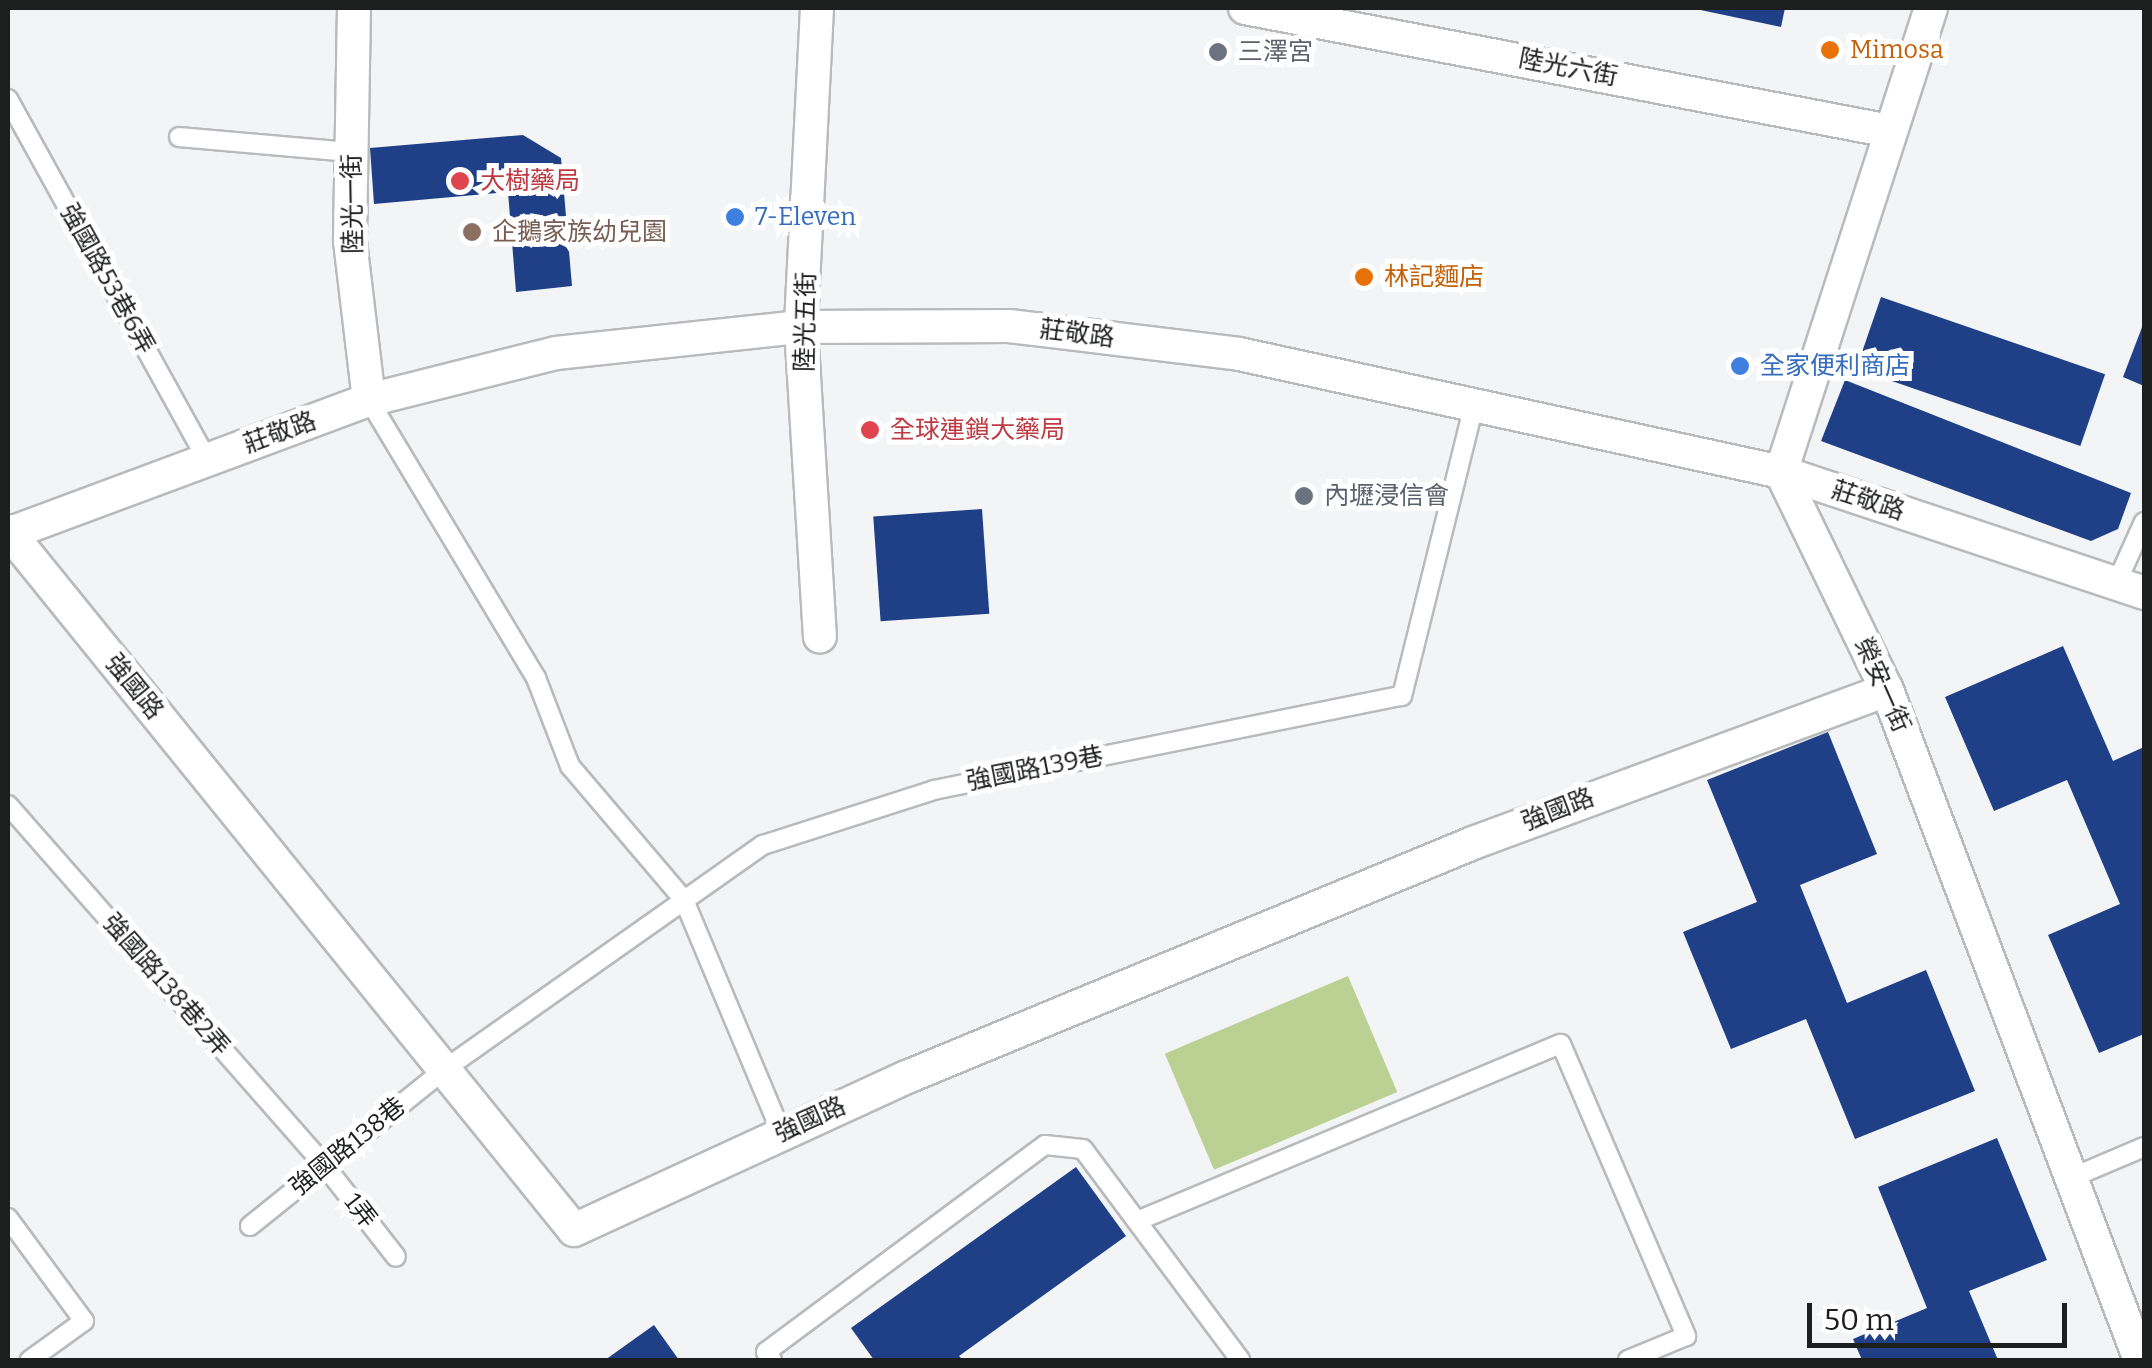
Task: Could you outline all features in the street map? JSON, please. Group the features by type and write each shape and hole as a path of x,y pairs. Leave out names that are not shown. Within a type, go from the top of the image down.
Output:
{"street":[{"name":"陸光一街","path":"354,8 350,241 369,400"},
{"name":"陸光五街","path":"817,8 802,327 820,636"},
{"name":"陸光六街","path":"1245,8 1890,130"},
{"path":"1780,472 1930,8"},
{"name":"莊敬路","path":"8,533 369,400 556,353 802,327 1028,328 1239,354 1780,472 2130,588"},
{"name":"榮安一街","path":"1780,472 1887,690 2140,1360"},
{"name":"強國路","path":"8,533 574,1230 781,1132 1473,843 1887,690"}],"lane":[{"name":"強國路53巷6弄","path":"8,99 207,460"},
{"path":"179,137 352,152"},
{"path":"369,400 536,678 570,766 684,900 781,1132"},
{"name":"強國路139巷","path":"445,1069 763,845 934,790 1402,696 1474,406"},
{"path":"2130,588 2144,522"},
{"name":"強國路138巷2弄","path":"8,805 324,1166"},
{"path":"1137,1221 1561,1044 1686,1336 1628,1360"},
{"name":"強國路138巷","path":"250,1226 445,1069"},
{"path":"772,1360 766,1352 1045,1145 1083,1148 1240,1360"},
{"path":"2071,1178 2144,1147"},
{"name":"1弄","path":"324,1166 396,1257"},
{"path":"8,1218 84,1321 30,1360"}],"green space":[{"path":"1348,976 1397,1092 1214,1170 1165,1054"}],"building":[{"path":"1691,8 1785,8 1781,27"},
{"name":"企鵝家族幼兒園","path":"523,135 561,158 572,286 516,292 508,192 374,204 370,148"},
{"path":"1881,297 2105,374 2080,446 1856,369"},
{"path":"2144,322 2144,386 2123,377"},
{"path":"1845,380 2131,493 2118,529 2091,541 1821,441"},
{"path":"982,509 989,614 881,621 873,517"},
{"path":"2063,646 2113,761 2144,747 2144,1034 2099,1053 2048,935 2120,904 2067,780 1994,811 1945,697"},
{"path":"1828,732 1877,854 1800,885 1847,1003 1926,970 1975,1091 1855,1139 1806,1019 1731,1049 1683,932 1757,902 1707,780"},
{"path":"1997,1138 2047,1260 1969,1291 1998,1360 1862,1360 1853,1339 1927,1308 1878,1187"},
{"path":"1076,1167 1126,1236 959,1356 963,1360 874,1360 851,1328"},
{"path":"654,1325 679,1360 605,1360"}],"place":[{"name":"Mimosa","path":"1830,50"},
{"name":"三澤宮","path":"1218,52"},
{"name":"大樹藥局","path":"460,181"},
{"name":"7-Eleven","path":"735,217"},
{"name":"企鵝家族幼兒園","path":"472,232"},
{"name":"林記麵店","path":"1364,277"},
{"name":"全家便利商店","path":"1740,366"},
{"name":"全球連鎖大藥局","path":"870,430"},
{"name":"內壢浸信會","path":"1304,496"}]}
